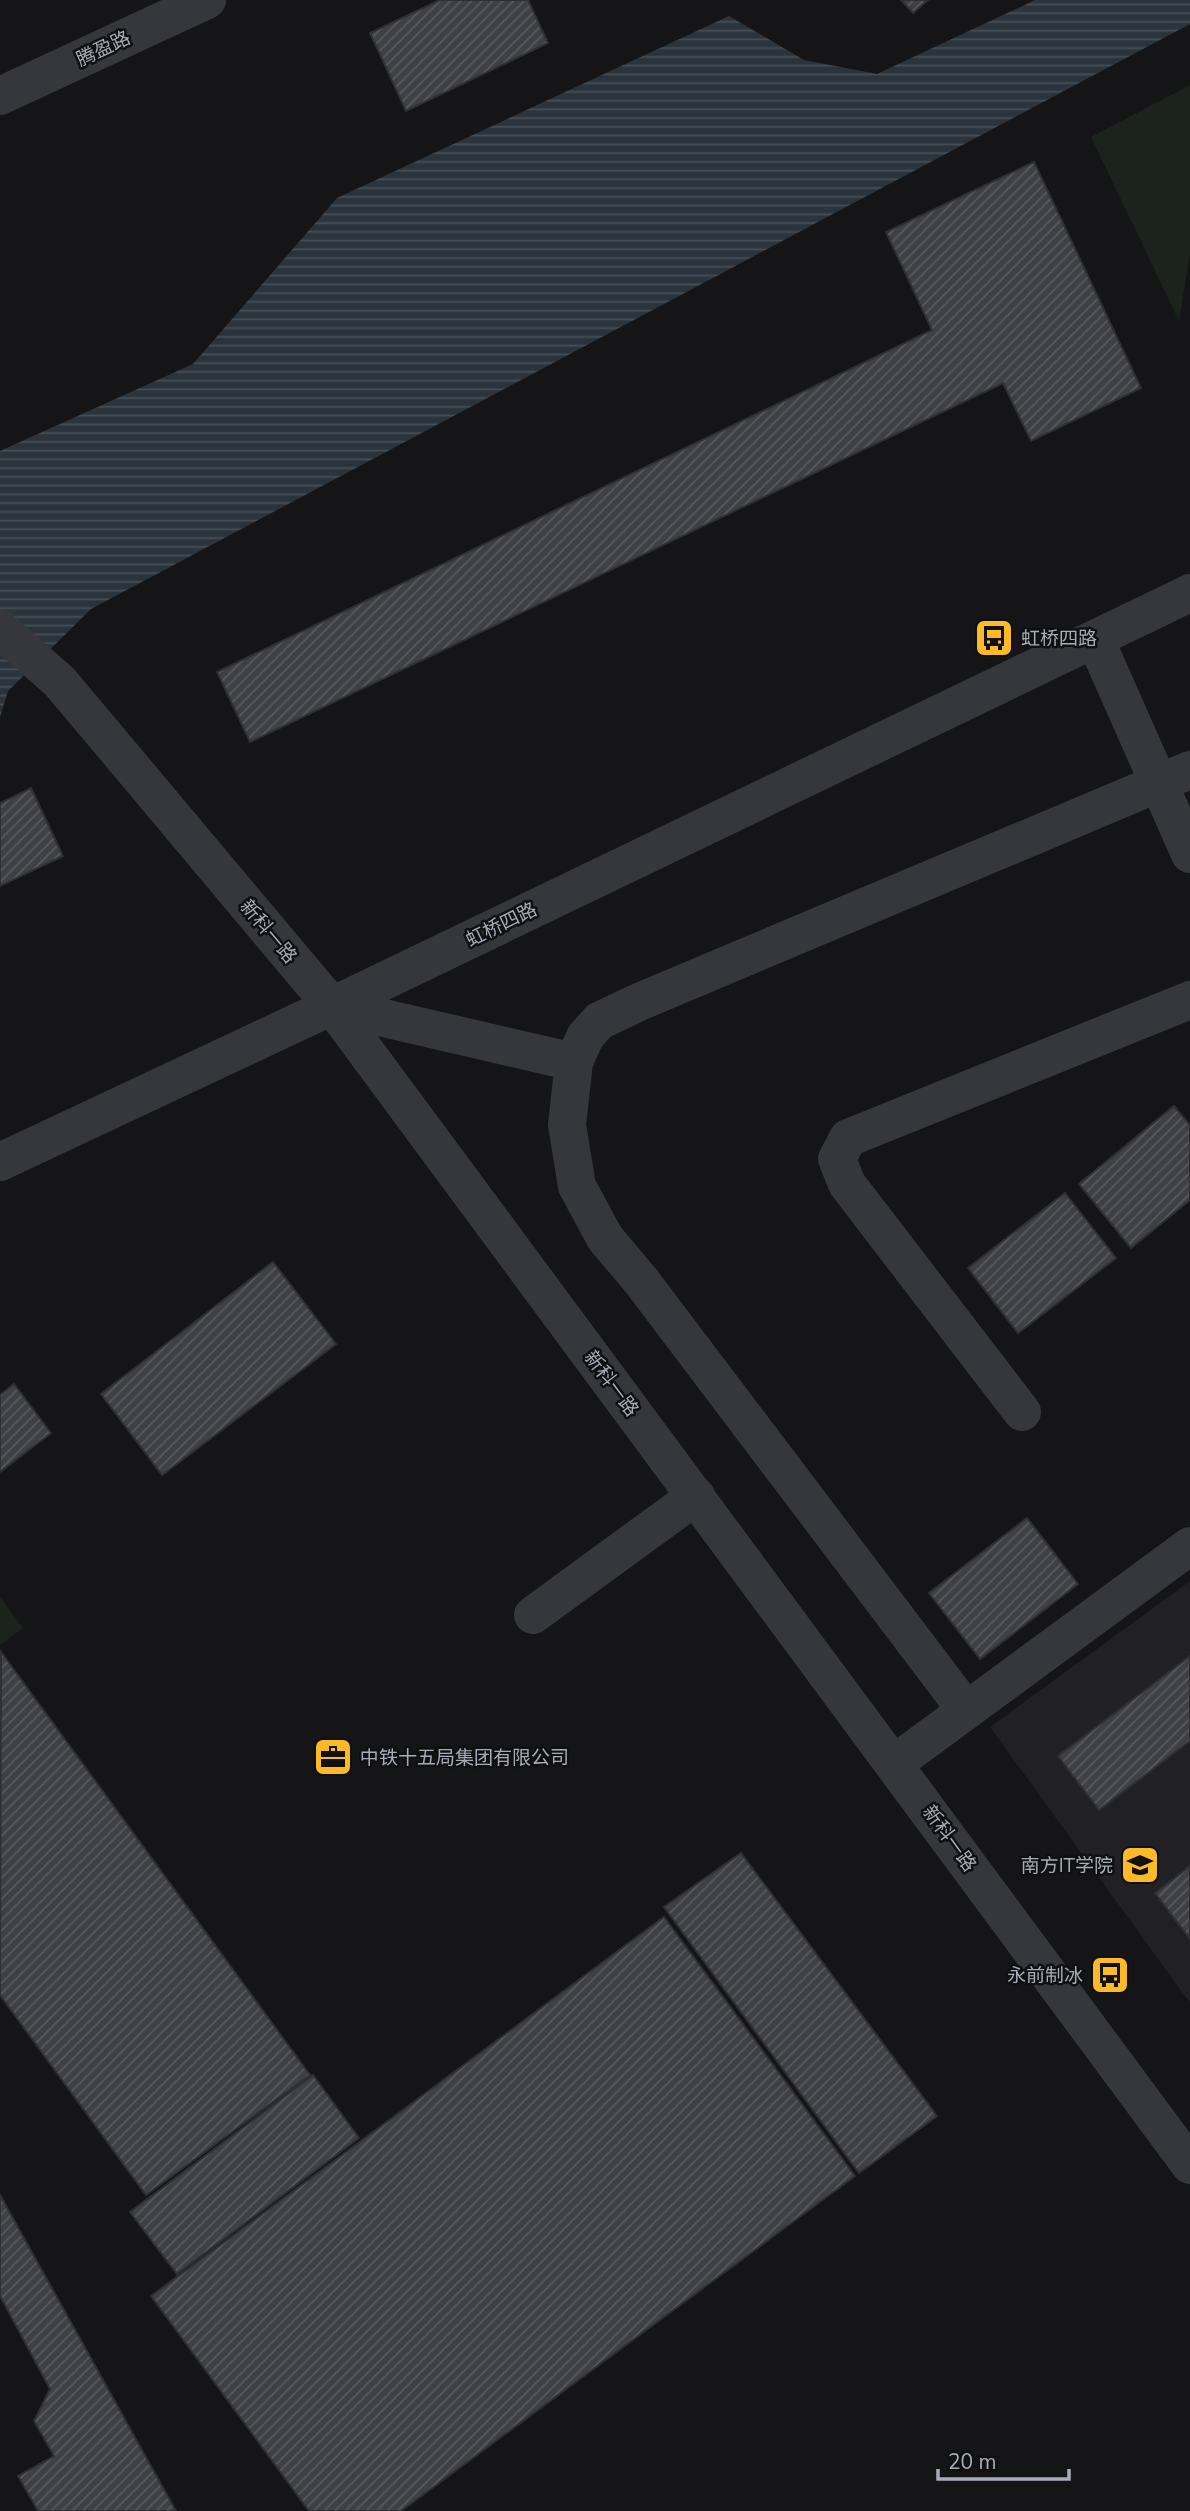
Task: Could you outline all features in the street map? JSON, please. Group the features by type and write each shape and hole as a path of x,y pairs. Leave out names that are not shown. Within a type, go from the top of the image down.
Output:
{"street":[{"name":"腾盈路","path":"0,96 207,0"},
{"name":"虹桥四路","path":"0,1162 332,1006 1190,593"},
{"name":"新科一路","path":"0,629 60,682 332,1006 1190,2165"},
{"path":"1095,639 1174,776 1190,854"},
{"path":"966,1710 642,1282 605,1238 578,1186 567,1125 574,1062 585,1037 599,1021 1174,776"},
{"path":"1021,1412 847,1184 837,1160 848,1138 1190,1000"},
{"path":"332,1006 574,1062"},
{"path":"533,1615 696,1496"},
{"path":"895,1763 1190,1546"}],"shaded area":[{"path":"1035,0 1190,0 1190,24 91,609 8,691 0,717 0,451 193,364 337,198 729,16 804,60 877,74"},
{"path":"1190,85 1190,254 1179,321 1091,137"},
{"name":"南方IT学院","path":"1190,1581 1190,2003 990,1727"},
{"path":"0,1597 23,1628 0,1645"}],"building":[{"path":"440,0 528,0 548,43 406,111 370,33"},
{"path":"901,0 928,0 913,13"},
{"path":"1034,162 1141,388 1031,441 1003,383 250,742 217,672 932,330 886,232"},
{"path":"31,788 63,856 0,886 0,803"},
{"path":"1174,1106 1190,1125 1190,1200 1131,1248 1079,1184"},
{"path":"1065,1193 1116,1258 1018,1333 968,1268"},
{"path":"273,1262 336,1344 162,1475 101,1394"},
{"path":"14,1384 51,1433 0,1472 0,1395"},
{"path":"1027,1518 1078,1584 980,1659 929,1593"},
{"path":"1,1652 310,2075 146,2195 0,1995"},
{"path":"1190,1656 1190,1741 1099,1810 1058,1756"},
{"path":"741,1853 937,2116 859,2173 664,1907"},
{"path":"1190,1866 1190,1939 1155,1893"},
{"path":"664,1917 855,2176 401,2511 309,2511 151,2296"},
{"path":"313,2075 359,2138 177,2274 130,2212"},
{"path":"0,2195 176,2511 38,2511 18,2476 54,2456 34,2421 50,2389 0,2296"}],"place":[{"name":"虹桥四路","path":"994,638"},
{"name":"中铁十五局集团有限公司","path":"333,1757"},
{"name":"南方IT学院","path":"1140,1865"},
{"name":"永前制冰","path":"1110,1975"}]}
